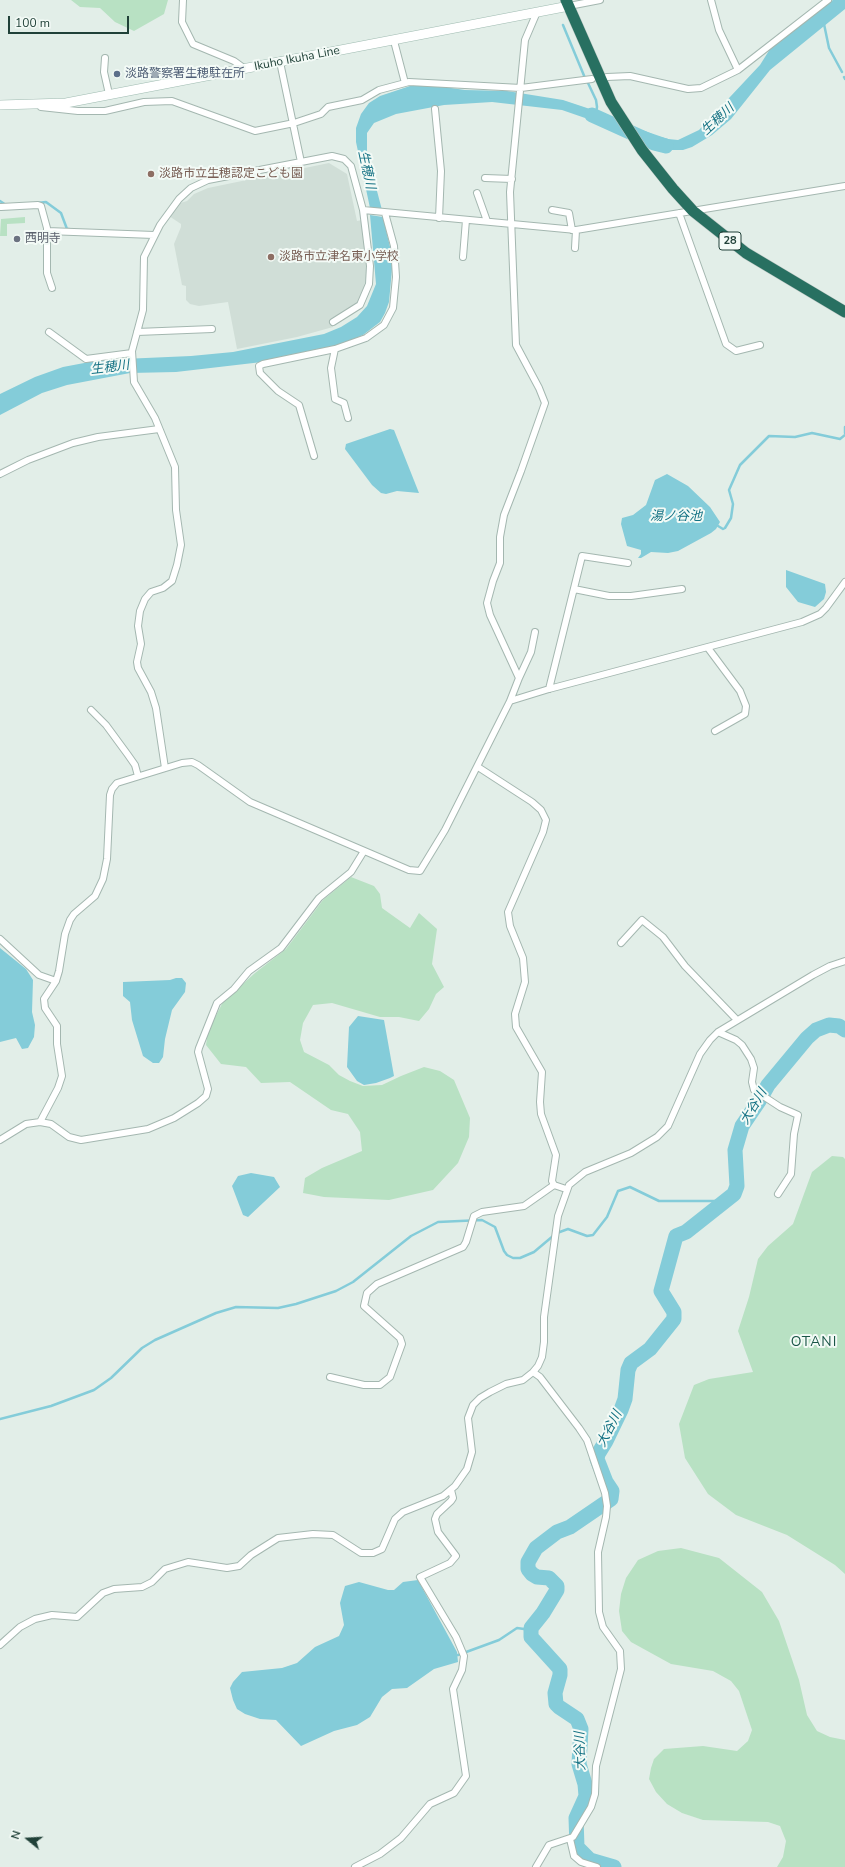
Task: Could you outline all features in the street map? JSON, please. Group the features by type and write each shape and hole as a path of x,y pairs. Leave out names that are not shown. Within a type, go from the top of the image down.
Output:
{"highway":[{"name":"28","path":"568,3 611,102 652,164 693,211 746,253 845,312"}],"main road":[{"name":"Ikuho Ikuha Line","path":"1,105 66,103 394,41 537,12 568,3"}],"street":[{"path":"183,0 182,22 193,44 234,60 245,68"},
{"path":"568,3 600,0"},
{"path":"711,0 719,30 738,70"},
{"path":"607,77 621,75 633,76 694,90 701,88 738,70 828,0"},
{"path":"519,678 490,615 487,603 500,563 500,537 504,515 545,403 539,388 516,345 510,192 520,105 525,37 537,12"},
{"path":"394,41 405,83"},
{"path":"105,58 104,72 110,94"},
{"path":"280,62 301,162"},
{"path":"26,105 74,111 105,111 138,103 168,101 190,107 255,131 294,123 321,114 328,107 362,100 379,90 417,81 521,90 592,79"},
{"path":"435,109 441,171 439,218"},
{"path":"165,768 156,708 151,692 138,668 137,662 141,644 138,626 142,604 151,592 163,588 172,581 181,545 176,510 175,468 155,418 136,388 133,373 132,356 142,310 143,261 154,235 179,199 191,188 208,180 332,156 344,159 352,168 365,211 370,266 369,284 360,305 333,322"},
{"path":"485,178 512,178"},
{"path":"365,211 511,223 574,230 845,186"},
{"path":"477,193 487,221"},
{"path":"1,207 40,206 44,215 47,231 47,273 52,288"},
{"path":"552,210 569,213 574,230 575,248"},
{"path":"314,456 300,405 278,391 260,372 259,366 336,349 366,338 378,331 389,317 393,308 396,278 396,255 385,213"},
{"path":"679,213 726,344 736,351 760,346"},
{"path":"463,257 466,220"},
{"path":"47,231 154,235"},
{"path":"137,332 212,329"},
{"path":"49,332 86,359 132,356"},
{"path":"336,349 331,368 335,399 344,403 348,418"},
{"path":"0,474 28,460 73,443 98,437 159,429"},
{"path":"549,689 582,556 628,563"},
{"path":"510,701 549,689 772,631 812,618 826,608 845,582"},
{"path":"574,589 609,596 631,596 682,589"},
{"path":"40,1122 58,1088 62,1076 57,1044 57,1026 45,1008 44,1002 56,981 61,964 65,934 70,920 74,914 95,896 103,879 107,859 112,789 120,781 182,763 195,763 250,802 409,870 420,871 445,830 510,701 531,652 535,632"},
{"path":"708,648 740,691 746,706 745,714 715,731"},
{"path":"91,710 106,725 128,755 135,765 138,776"},
{"path":"478,767 532,802 542,810 546,820 543,832 508,912 510,926 523,958 525,982 515,1014 516,1027 542,1072 540,1102 541,1114 556,1155 552,1178 554,1185"},
{"path":"0,1140 26,1124 40,1122 51,1124 75,1139 86,1140 148,1129 174,1118 198,1103 206,1096 208,1089 198,1052 217,1003 234,989 249,971 281,948 319,898 351,872 364,851"},
{"path":"621,943 642,920 663,937 685,966 737,1020"},
{"path":"0,939 39,975 56,981"},
{"path":"0,1645 20,1627 35,1618 52,1615 77,1617 103,1593 114,1588 134,1589 142,1587 152,1582 164,1569 188,1562 227,1568 239,1566 251,1554 278,1538 313,1534 333,1535 361,1553 373,1553 382,1549 395,1519 403,1512 436,1501 451,1490 467,1469 472,1452 468,1418 474,1405 480,1398 490,1392 506,1384 523,1380 533,1372 542,1357 544,1317 556,1230 560,1207 566,1189 572,1181 585,1172 631,1153 657,1137 668,1126 700,1054 718,1032 824,969 845,961"},
{"path":"718,1032 736,1040 742,1045 753,1064 753,1086 762,1096 798,1115 794,1134 791,1174 778,1194"},
{"path":"554,1185 566,1189"},
{"path":"330,1377 364,1385 380,1384 390,1377 402,1344 400,1338 364,1306 367,1293 377,1284 463,1247 474,1216 482,1212 524,1206 554,1185"},
{"path":"533,1372 540,1377 587,1440 605,1493 607,1506 598,1552 599,1612 603,1627 620,1651 621,1669 596,1766 593,1800 585,1820 570,1839 549,1845 536,1867"},
{"path":"355,1867 380,1854 401,1838 430,1804 454,1793 466,1776 453,1690 462,1670 464,1656 456,1637 420,1577 450,1563 456,1556 438,1532 435,1519 437,1514 453,1498 451,1490"},
{"path":"570,1839 574,1856 581,1862 597,1867"}],"shaded area":[{"name":"淡路市立津名東小学校","path":"329,163 347,174 357,221 362,220 368,269 361,300 354,306 332,318 333,327 297,337 237,349 228,302 199,306 190,304 186,300 186,286 182,285 174,244 181,224 169,216 177,204 187,201 194,194 208,188"}],"green space":[{"path":"71,0 168,0 164,14 134,31 115,22 100,8 80,7"},
{"path":"25,217 25,223 7,224 7,236 0,236 1,219"},
{"path":"351,877 374,886 380,894 382,908 410,928 419,913 437,929 432,964 444,987 436,994 429,1009 419,1021 399,1017 380,1017 332,1003 313,1005 303,1023 300,1040 304,1052 329,1065 339,1075 363,1086 382,1085 424,1067 440,1071 454,1080 470,1118 469,1137 458,1163 433,1190 389,1200 324,1197 303,1193 305,1178 322,1168 362,1151 360,1132 348,1114 331,1110 290,1082 261,1083 246,1067 221,1064 206,1045 208,1031 223,1002 255,973 286,949 323,900"},
{"path":"832,1156 843,1157 845,1159 845,1574 835,1565 787,1535 736,1515 708,1494 685,1458 679,1424 694,1385 709,1379 753,1372 738,1331 749,1297 758,1259 768,1246 793,1224 812,1172"},
{"path":"681,1548 719,1558 762,1592 779,1621 799,1680 807,1715 817,1731 830,1737 845,1740 845,1867 777,1867 783,1857 786,1841 780,1826 768,1822 703,1820 682,1813 667,1804 656,1792 649,1779 654,1759 664,1749 703,1746 737,1751 748,1741 752,1730 739,1691 731,1681 713,1671 671,1664 631,1642 622,1631 619,1611 621,1594 626,1578 638,1560 658,1551"}],"water":[{"name":"生穂川","path":"833,0 845,0 845,9 770,70 731,119 712,135 692,147 683,150 661,150 652,147 642,130 668,139 678,140 699,130 760,65 770,49"},
{"name":"生穂川","path":"413,85 430,85 465,90 507,91 563,100 605,114 614,128 562,110 492,102 444,105 396,114 374,123 367,133 367,153 382,210 370,208 356,142 356,128 361,114 369,103 380,96"},
{"name":"生穂川","path":"370,215 383,217 391,251 392,269 389,302 385,313 380,322 363,335 340,345 262,362 176,372 130,373 67,385 42,393 0,415 0,394 35,377 63,367 100,360 191,356 233,352 324,334 341,327 357,317 367,306 376,284"},
{"path":"390,429 394,430 419,493 397,491 386,494 381,493 372,485 345,449 346,444"},
{"name":"湯ノ谷池","path":"667,474 688,486 710,507 720,522 716,529 711,533 678,551 668,553 651,552 641,558 638,558 641,554 641,550 627,546 621,524 622,518 633,515 646,505 655,480"},
{"path":"786,570 825,584 826,592 824,599 815,607 798,602 786,587"},
{"path":"0,948 26,969 33,980 32,1012 35,1025 34,1037 28,1048 22,1049 16,1038 0,1042"},
{"path":"182,978 186,983 185,992 172,1010 165,1039 163,1057 159,1063 153,1063 143,1056 132,1020 130,1002 123,996 123,982 170,980"},
{"path":"358,1016 384,1020 394,1076 376,1083 364,1085 357,1081 347,1067 349,1027"},
{"path":"251,1173 274,1177 280,1187 248,1217 243,1215 232,1186 238,1176"},
{"path":"418,1580 457,1652 458,1662 434,1669 407,1688 392,1689 382,1697 370,1717 357,1725 334,1731 301,1746 276,1720 260,1719 245,1714 237,1709 230,1688 242,1672 282,1668 297,1663 315,1647 339,1636 344,1625 340,1603 345,1586 359,1582 388,1590 394,1590 403,1582"}],"waterway":[{"path":"824,24 829,48 842,72"},
{"path":"563,25 585,78"},
{"path":"588,83 596,100 596,113"},
{"name":"生穂川","path":"592,115 654,143 666,146"},
{"path":"0,201 6,205"},
{"path":"37,203 46,202 61,213 67,229 69,229"},
{"path":"845,427 845,433"},
{"path":"718,526 723,529 725,528 731,518 733,504 729,490 740,465 769,436 795,437 812,433 840,439 845,435"},
{"name":"大谷川","path":"614,1867 590,1860 577,1847 576,1818 586,1796 585,1784 579,1764 581,1729 577,1719 556,1704 555,1693 560,1675 560,1669 531,1637 531,1628 543,1613 557,1590 557,1586 549,1578 537,1577 532,1574 528,1569 528,1562 536,1548 557,1532 570,1527 611,1499 612,1491 606,1482 597,1459 598,1454 606,1441 625,1399 628,1370 631,1363 650,1349 674,1319 674,1312 661,1291 676,1236 686,1232 734,1194 737,1186 735,1150 742,1126 768,1085 807,1038 816,1030 829,1025 839,1026 845,1030"},
{"path":"557,1233 568,1229 587,1236 593,1235 607,1217 618,1191 630,1187 659,1201 723,1201"},
{"path":"0,1419 51,1406 94,1390 111,1378 142,1348 155,1340 216,1313 236,1307 278,1308 296,1304 336,1291 353,1282 411,1236 438,1222 482,1220 495,1227 504,1251 507,1255 513,1258 520,1258 534,1252 553,1236"},
{"path":"458,1655 499,1640 517,1628 531,1630"}],"place":[{"name":"淡路警察署生穂駐在所","path":"117,74"},
{"name":"淡路市立生穂認定こども園","path":"151,174"},
{"name":"西明寺","path":"17,239"},
{"name":"淡路市立津名東小学校","path":"271,257"}],"district":[{"name":"OTANI","path":"814,1343"}]}
